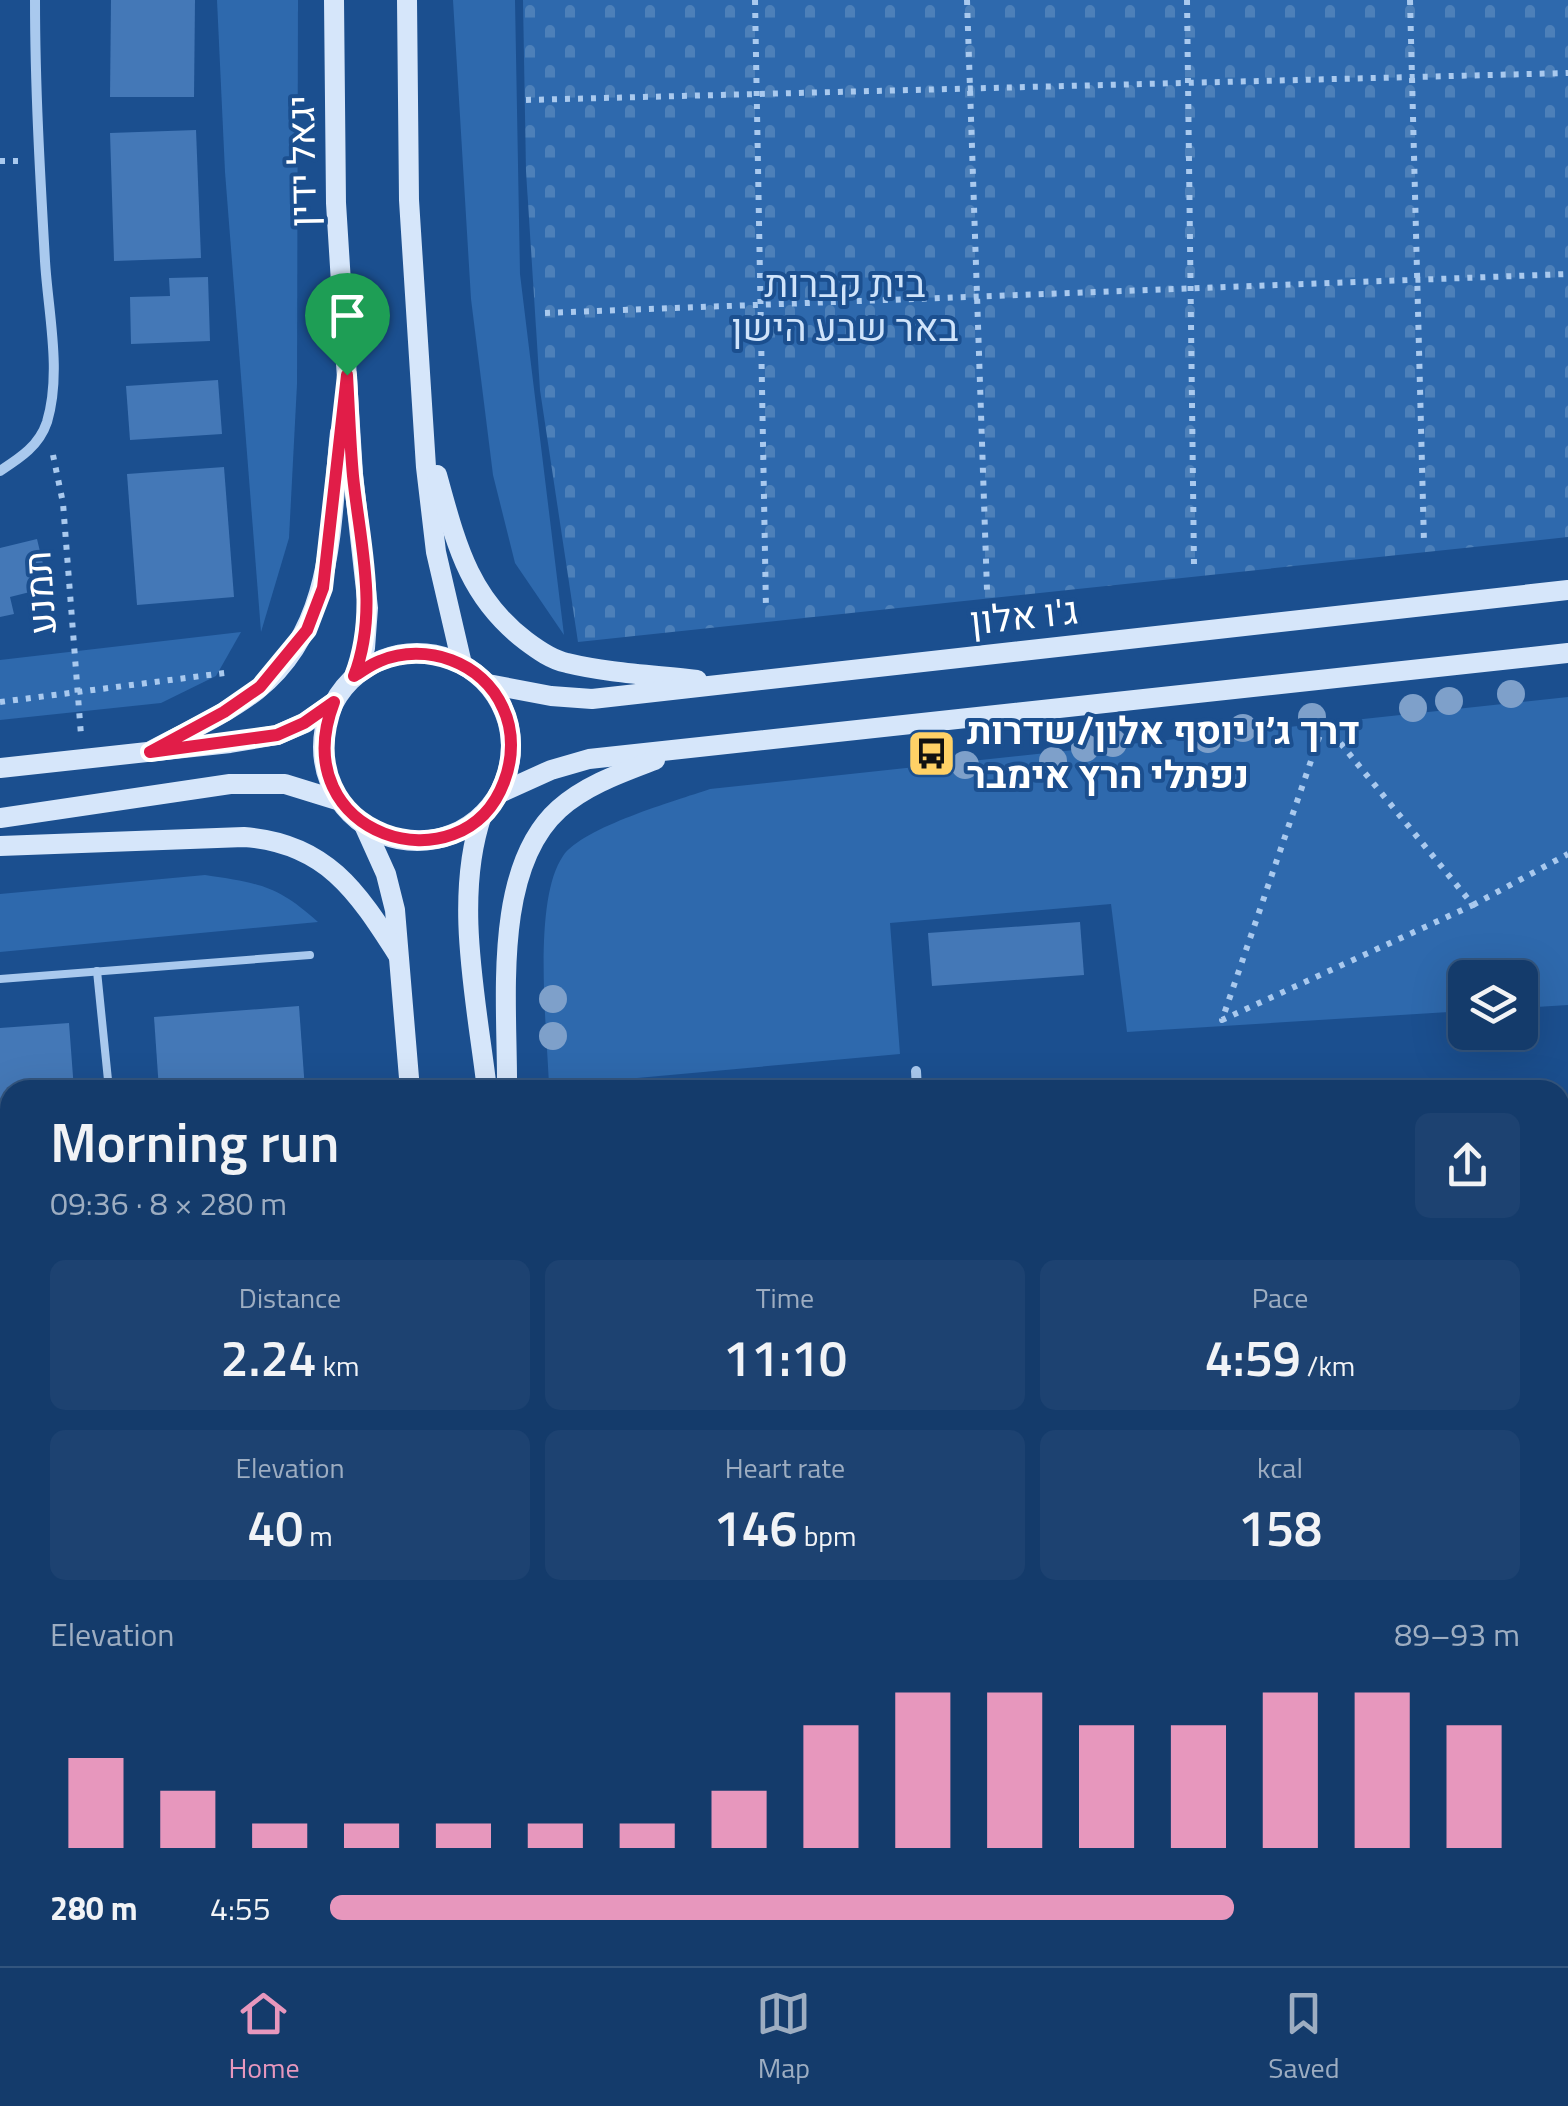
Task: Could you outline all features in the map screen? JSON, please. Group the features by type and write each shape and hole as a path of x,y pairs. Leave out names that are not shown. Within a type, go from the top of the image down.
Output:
{"main road":[{"name":"יגאל ידין","path":"334,0 336,203 353,474 368,608 365,648 354,676"},
{"path":"407,0 409,200 423,423 436,552 462,664"},
{"path":"150,752 224,712 266,680 307,630 323,588 347,375"},
{"path":"423,423 456,544 470,578 500,622 536,649 564,663 728,684"},
{"name":"ג'ו אלון","path":"488,684 592,699 1568,590"},
{"path":"500,793 551,770 590,759 1568,652"},
{"path":"363,824 392,837 424,841 455,833 482,815 500,793 510,766 511,736 504,708 488,684 462,664 435,654 406,653 379,661 354,676 334,702 325,726 323,752 328,777 340,801 363,824 386,874 395,910 409,1080"},
{"path":"0,768 277,735 304,723 334,702"},
{"path":"507,1080 509,919 520,864 559,809 595,784 678,750"},
{"path":"0,818 230,784 286,784 340,801"},
{"path":"482,815 473,842 468,886 486,1080"},
{"path":"0,846 274,839 310,856 346,880 398,956"}],"street":[{"path":"0,471 29,452 46,424 52,389 35,0"},
{"path":"916,1070 917,1080"}],"lane":[{"path":"0,979 310,955"},
{"path":"97,971 107,1080"}],"path":[{"path":"755,0 766,610"},
{"path":"967,0 987,590"},
{"path":"1187,0 1194,565"},
{"path":"1410,0 1424,544"},
{"path":"526,100 1568,74"},
{"path":"544,312 1568,274"},
{"name":"תמנע","path":"46,424 63,503 83,759"},
{"path":"0,702 254,669 266,680"},
{"path":"1473,905 1324,723 1222,1020 1473,905 1565,856 1568,866"}],"green space":[{"path":"217,0 298,0 297,384 289,538 261,632 225,172"},
{"path":"453,0 515,0 520,274 564,635 515,563 493,475 471,299"},
{"name":"בית קברות באר שבע הישן","path":"523,0 1568,0 1568,537 578,642 540,390 526,171"},
{"path":"241,632 216,676 161,703 0,720 0,660"},
{"path":"1568,697 1568,1005 1538,1007 1538,960 1448,960 1448,1012 1127,1032 1111,904 890,923 900,1054 615,1080 549,1080 544,934 553,876 574,845 631,816 710,789"},
{"path":"205,875 266,888 290,900 318,922 0,952 0,894"}],"building":[{"path":"111,0 195,0 194,97 110,97"},
{"path":"196,130 201,258 114,261 110,133"},
{"path":"208,277 210,341 131,344 130,297 170,296 169,278"},
{"path":"218,380 222,434 130,440 126,386"},
{"path":"224,467 234,597 137,605 127,474"},
{"path":"37,539 43,564 28,568 34,591 10,597 14,614 0,617 0,548"},
{"path":"1080,922 1084,975 932,986 928,933"},
{"path":"299,1006 304,1080 158,1080 154,1017"},
{"path":"69,1023 73,1080 0,1080 0,1028"}],"place":[{"name":"דרך ג׳ו יוסף אלון/שדרות נפתלי הרץ אימבר","path":"932,753"}],"route":[{"path":"347,375 368,608 365,648 354,676 379,661 406,653 435,654 462,664 488,684 504,708 511,736 510,766 500,793 482,815 455,833 424,841 392,837 363,824 340,801 328,777 323,752 325,726 334,702 304,723 277,735 150,752 224,712 260,687 307,630 323,588 347,375"}]}
